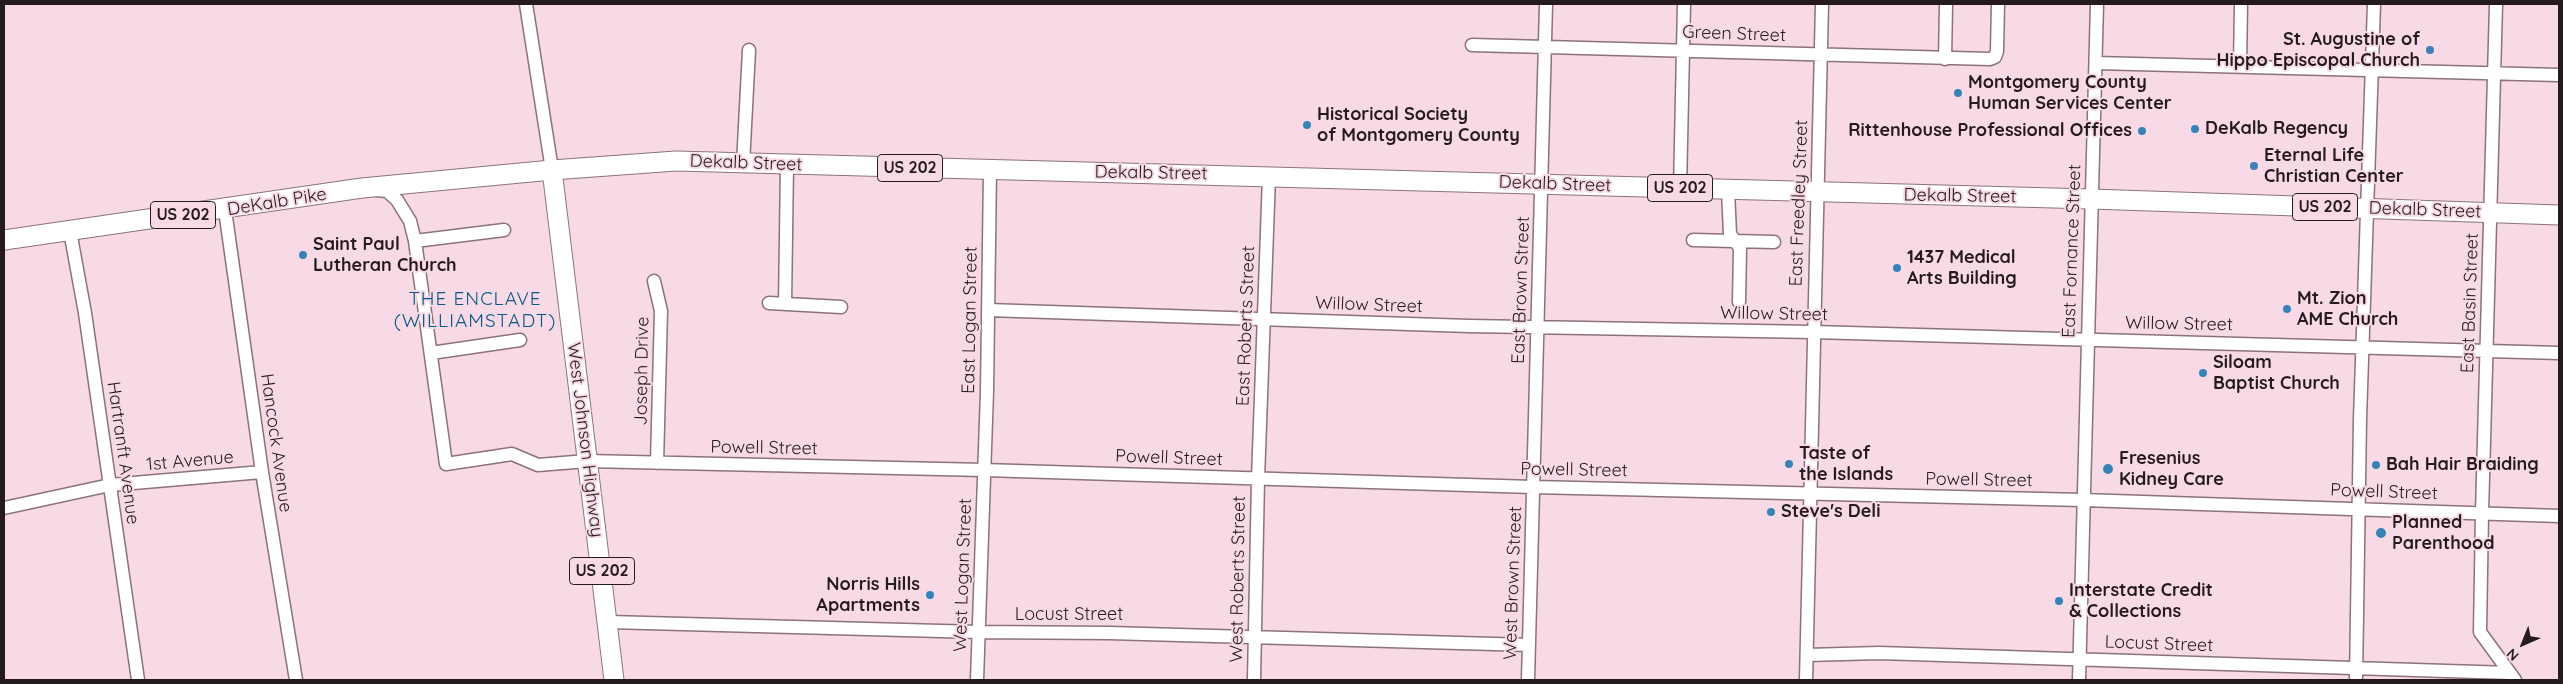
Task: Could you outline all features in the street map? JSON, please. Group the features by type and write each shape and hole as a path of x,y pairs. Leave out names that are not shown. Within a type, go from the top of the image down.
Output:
{"highway":[{"name":"Dekalb Street","path":"552,170 676,161 2090,199 2559,214"},
{"name":"DeKalb Pike","path":"4,240 225,210 362,188 552,170"},
{"name":"West Johnson Highway","path":"552,170 587,461 609,622 614,680"}],"street":[{"path":"526,4 552,170"},
{"name":"East Brown Street","path":"1534,487 1546,4"},
{"path":"1680,188 1684,4"},
{"name":"East Freedley Street","path":"1806,680 1822,4"},
{"path":"1946,4 1946,59"},
{"name":"Green Street","path":"1472,45 1990,59 1995,57 1998,4"},
{"name":"East Fornance Street","path":"2079,680 2086,340 2097,4"},
{"path":"2240,66 2241,4"},
{"path":"2356,675 2363,347 2374,4"},
{"name":"East Basin Street","path":"2496,4 2480,632 2512,677"},
{"path":"743,164 749,50"},
{"path":"2096,64 2559,75"},
{"path":"785,304 787,165"},
{"name":"East Logan Street","path":"984,470 990,170"},
{"name":"East Roberts Street","path":"1258,478 1270,176"},
{"path":"362,188 387,191 397,200 410,221 415,241 431,353 520,340"},
{"path":"1728,190 1730,234 1740,248 1739,302"},
{"name":"Hancock Avenue","path":"225,210 262,472 296,680"},
{"name":"Hartranft Avenue","path":"70,230 138,680"},
{"path":"415,241 504,230"},
{"path":"1693,240 1774,242"},
{"name":"Joseph Drive","path":"654,281 661,311 657,463"},
{"path":"769,303 841,307"},
{"name":"Willow Street","path":"988,310 1537,327 1813,332 2559,353"},
{"name":"Powell Street","path":"431,353 446,464 512,454 538,465 587,461 984,470 1534,487 2083,500 2559,516"},
{"name":"West Logan Street","path":"977,680 984,470"},
{"name":"1st Avenue","path":"4,508 110,485 262,472"},
{"name":"West Roberts Street","path":"1254,680 1258,478"},
{"name":"West Brown Street","path":"1528,680 1534,487"},
{"name":"Locust Street","path":"609,622 1529,645"},
{"name":"Locust Street","path":"1807,655 1879,653 2079,659 2356,675 2512,677"}],"place":[{"name":"St. Augustine of Hippo Episcopal Church","path":"2430,50"},
{"name":"Montgomery County Human Services Center","path":"1958,93"},
{"name":"Historical Society of Montgomery County","path":"1307,125"},
{"name":"DeKalb Regency","path":"2195,129"},
{"name":"Rittenhouse Professional Offices","path":"2142,131"},
{"name":"Eternal Life Christian Center","path":"2254,166"},
{"name":"Saint Paul Lutheran Church","path":"303,255"},
{"name":"1437 Medical Arts Building","path":"1897,268"},
{"name":"Mt. Zion AME Church","path":"2287,309"},
{"name":"Siloam Baptist Church","path":"2203,373"},
{"name":"Taste of the Islands","path":"1789,464"},
{"name":"Bah Hair Braiding","path":"2376,465"},
{"name":"Fresenius Kidney Care","path":"2108,469"},
{"name":"Steve's Deli","path":"1771,512"},
{"name":"Planned Parenthood","path":"2381,533"},
{"name":"Norris Hills Apartments","path":"930,595"},
{"name":"Interstate Credit & Collections","path":"2059,601"}],"district":[{"name":"THE ENCLAVE (WILLIAMSTADT)","path":"475,310"}]}
